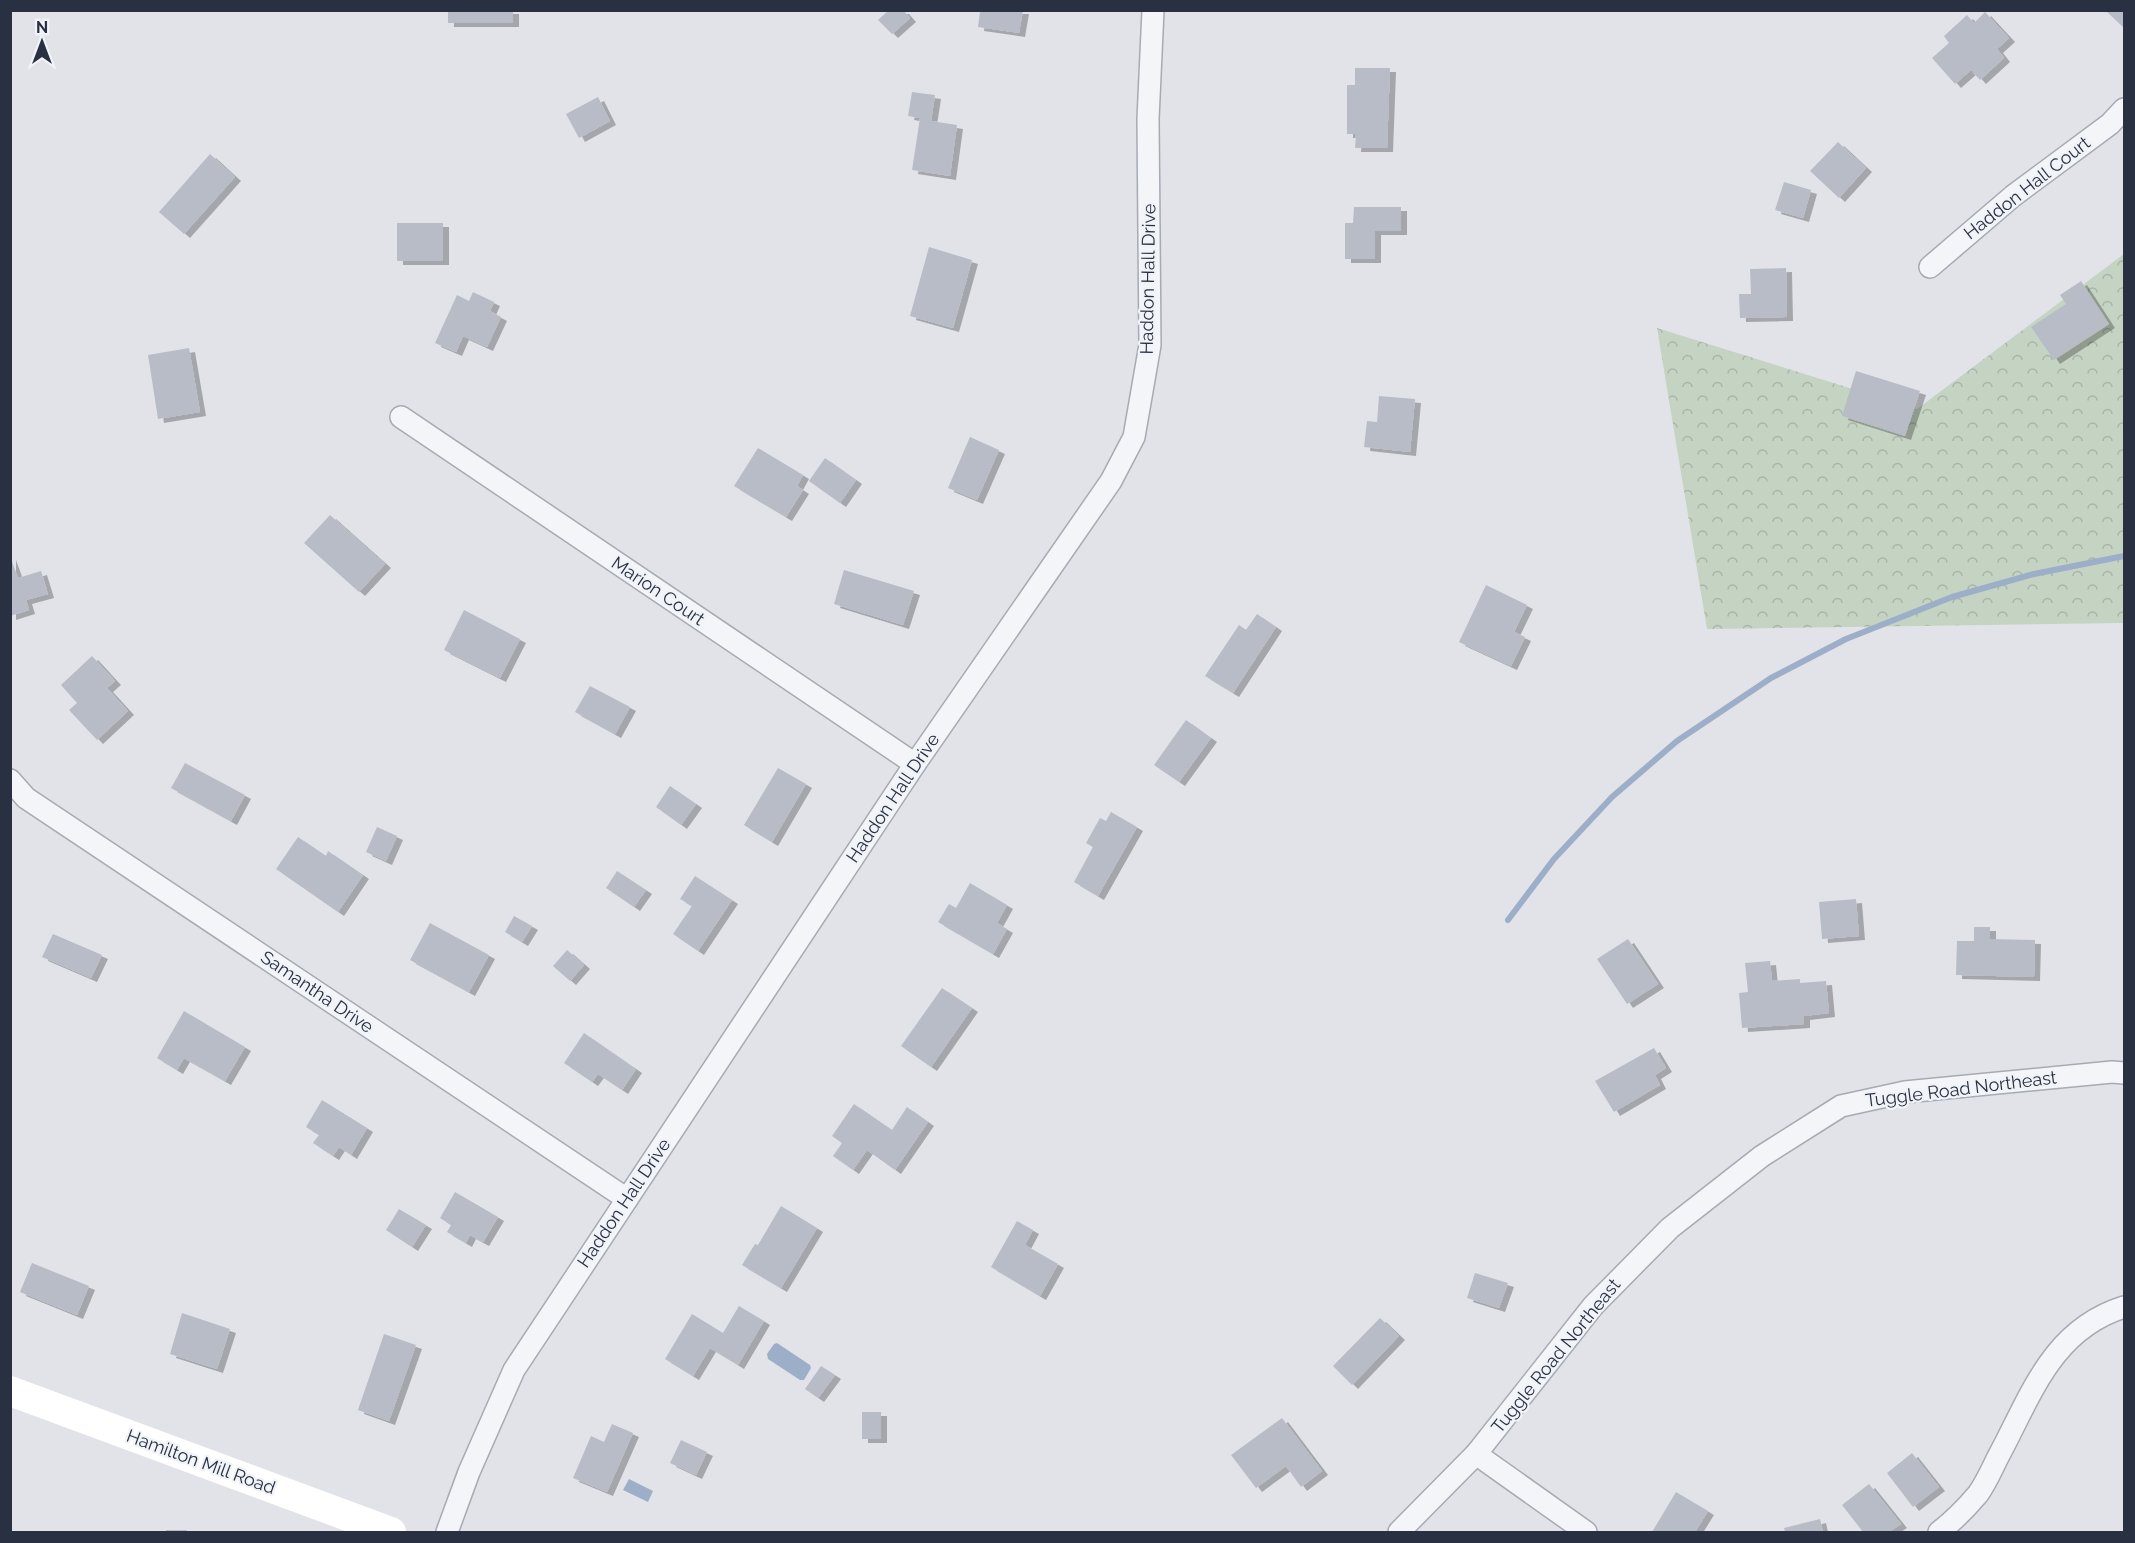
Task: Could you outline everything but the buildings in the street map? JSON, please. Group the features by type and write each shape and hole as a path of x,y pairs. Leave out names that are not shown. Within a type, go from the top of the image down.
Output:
{"main road":[{"name":"Hamilton Mill Road","path":"10,1391 391,1533"}],"street":[{"name":"Haddon Hall Drive","path":"447,1533 469,1472 514,1370 915,764 1111,481 1134,437 1150,345 1148,119 1153,10"},
{"name":"Haddon Hall Court","path":"1930,267 2013,196 2110,124 2124,109"},
{"name":"Marion Court","path":"401,417 915,764"},
{"name":"Samantha Drive","path":"10,780 26,798 627,1199"},
{"name":"Tuggle Road Northeast","path":"1399,1533 1476,1454 1593,1306 1670,1228 1762,1156 1841,1106 1905,1092 2112,1072 2124,1073"},
{"path":"1939,1533 1979,1493 2033,1386 2054,1356 2081,1329 2111,1311 2124,1307"},
{"path":"1476,1454 1586,1533"}],"green space":[{"path":"2124,254 2124,623 1707,629 1657,328 1917,409"}],"water":[{"path":"777,1343 810,1365 811,1368 804,1380 800,1380 768,1359 767,1354"},
{"path":"629,1479 653,1491 648,1502 623,1490"}],"waterway":[{"path":"1508,920 1554,859 1612,797 1677,741 1771,678 1846,639 1952,597 2034,574 2124,556"}]}
